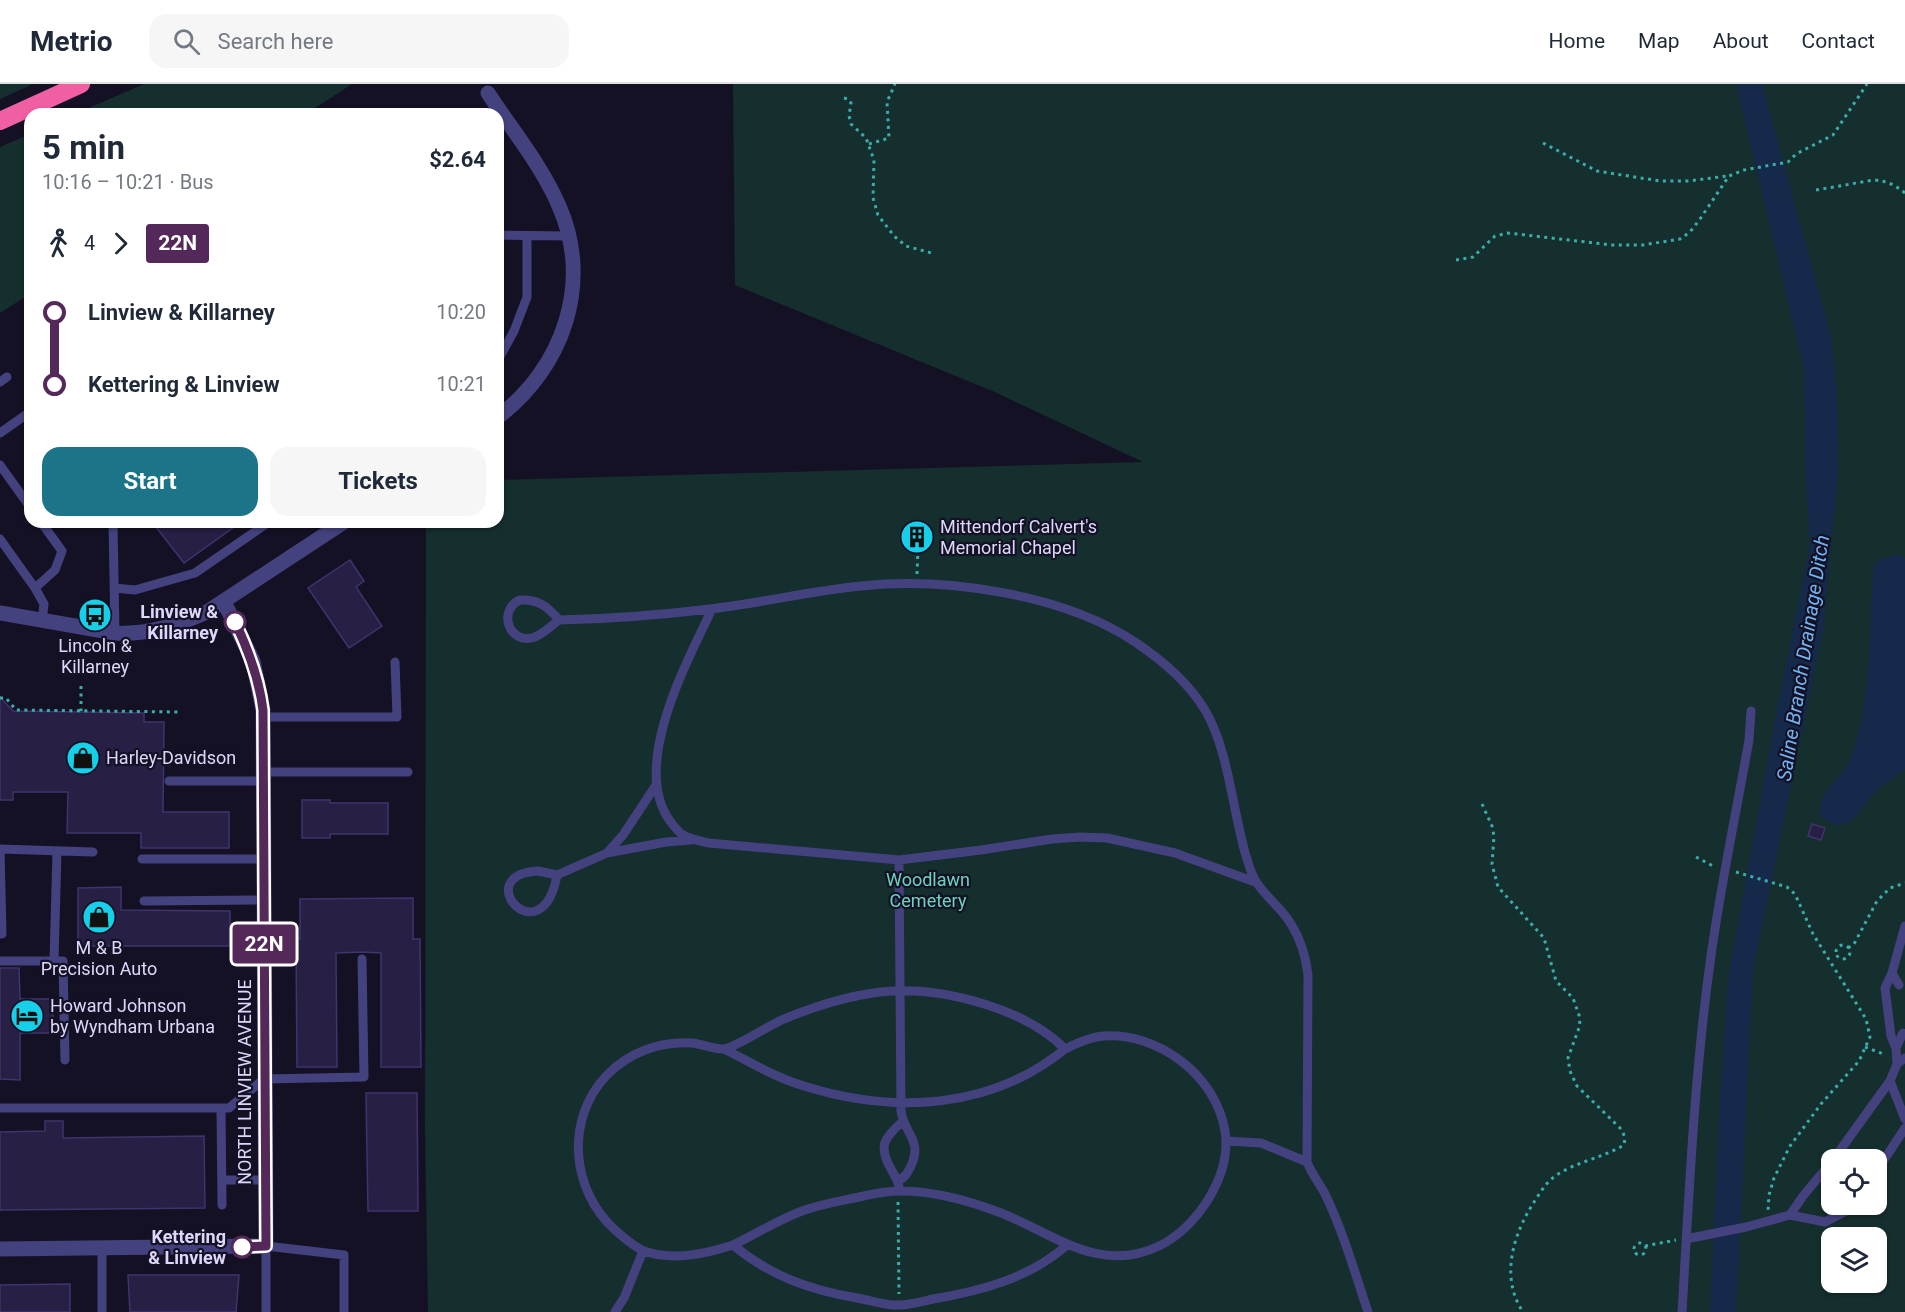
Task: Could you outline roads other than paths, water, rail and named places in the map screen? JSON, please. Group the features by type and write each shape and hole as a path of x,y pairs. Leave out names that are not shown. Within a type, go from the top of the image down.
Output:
{"highway":[{"path":"28,108 81,84"},
{"path":"0,121 24,110"}],"street":[{"path":"488,93 498,108"},
{"path":"504,117 549,185 560,207 568,236 573,277 567,320 555,350 530,389 504,412"},
{"path":"0,613 115,633 130,634 156,630 185,622 224,602 335,528"},
{"name":"NORTH LINVIEW AVENUE","path":"224,602 253,661 261,689 263,717 266,1246"},
{"path":"0,1249 266,1246"}],"lane":[{"path":"504,236 568,236"},
{"path":"504,349 514,331 527,297 527,236"},
{"path":"0,433 24,416"},
{"path":"0,465 24,499"},
{"path":"35,588 55,570 62,551 45,528"},
{"path":"113,528 115,633"},
{"path":"114,588 135,590 195,573 260,528"},
{"path":"0,539 44,604 42,621"},
{"path":"558,620 539,602 520,600 513,603 508,611 507,622 511,631 517,637 524,639 543,632 558,620 617,619 712,609 864,586 917,585 987,591 1030,598 1072,610 1121,633 1151,653 1177,675 1205,710 1214,728 1221,749 1239,831 1255,882 1290,922 1306,957 1308,986 1307,1162 1324,1194 1350,1257 1368,1312"},
{"path":"712,609 676,685 662,737 656,785 659,800 666,815 678,831 709,843 898,860 951,855 1052,839 1107,838 1174,853 1255,882"},
{"path":"263,717 397,717 395,663"},
{"path":"1682,1312 1688,1195 1708,973 1749,740 1751,711"},
{"path":"169,781 408,772"},
{"path":"607,853 623,835 656,785"},
{"path":"557,875 555,887 542,908 524,911 515,908 510,901 511,883 517,876 526,872 538,871 557,875 607,853 694,839"},
{"path":"0,934 2,934 0,849 93,852"},
{"path":"54,961 57,851"},
{"path":"142,860 264,859"},
{"path":"898,860 902,1122 914,1140 916,1149 913,1162 899,1186"},
{"path":"144,901 264,900"},
{"path":"1840,1149 1890,1081 1900,1061 1891,1036 1885,988 1902,950 1905,926"},
{"path":"0,1108 229,1108 264,1078 364,1077 362,959"},
{"path":"0,961 63,961 65,1060"},
{"path":"1892,974 1899,985"},
{"path":"724,1049 782,1020 815,1007 854,997 899,991 952,997 984,1005 1042,1029 1065,1049"},
{"path":"1896,1048 1903,1033"},
{"path":"1102,1036 1141,1040 1167,1051 1194,1072 1208,1091 1220,1114 1226,1141 1222,1164 1213,1191 1203,1209 1191,1223 1169,1240 1142,1253 1124,1256 1101,1254 1067,1245 1000,1212 899,1186 824,1204 801,1212 733,1245 711,1253 671,1255 644,1251 622,1237 604,1220 585,1190 580,1172 578,1146 580,1128 586,1107 595,1089 607,1075 635,1053 652,1047 672,1043 692,1043 724,1049 803,1086 843,1096 901,1104 932,1102 987,1092 1034,1072 1065,1049 1084,1040 1102,1036"},
{"path":"1890,1081 1905,1119"},
{"path":"221,1108 222,1205"},
{"path":"899,1186 886,1161 883,1146 890,1133 902,1122"},
{"path":"1887,1155 1905,1128"},
{"path":"1226,1141 1261,1143 1307,1162"},
{"path":"1790,1215 1821,1174"},
{"path":"222,1180 265,1180"},
{"path":"1686,1239 1790,1215 1825,1222 1838,1215"},
{"path":"733,1245 769,1271 794,1283 827,1293 894,1305 912,1304 950,1296 1009,1280 1041,1263 1067,1245"},
{"path":"266,1312 266,1246 344,1255 344,1312"},
{"path":"102,1248 102,1312"},
{"path":"615,1312 624,1298 644,1251"}],"water":[{"name":"Saline Branch Drainage Ditch","path":"1736,84 1762,84 1831,337 1837,393 1838,471 1823,630 1753,969 1736,1312 1710,1312 1728,979 1777,709 1810,545 1805,466 1804,369"},
{"path":"1893,555 1902,556 1905,559 1905,769 1876,791 1850,821 1836,825 1821,816 1820,808 1822,799 1851,758 1858,735 1866,688 1873,567 1878,560"}],"place":[{"name":"Mittendorf Calvert's Memorial Chapel","path":"917,537"},
{"name":"Lincoln & Killarney","path":"95,615"},
{"name":"Linview & Killarney","path":"235,622"},
{"name":"Harley-Davidson","path":"83,758"},
{"name":"M & B Precision Auto","path":"99,917"},
{"name":"Howard Johnson by Wyndham Urbana","path":"27,1016"},
{"name":"Kettering & Linview","path":"242,1247"}],"park label":[{"name":"Woodlawn Cemetery","path":"928,890"}]}
